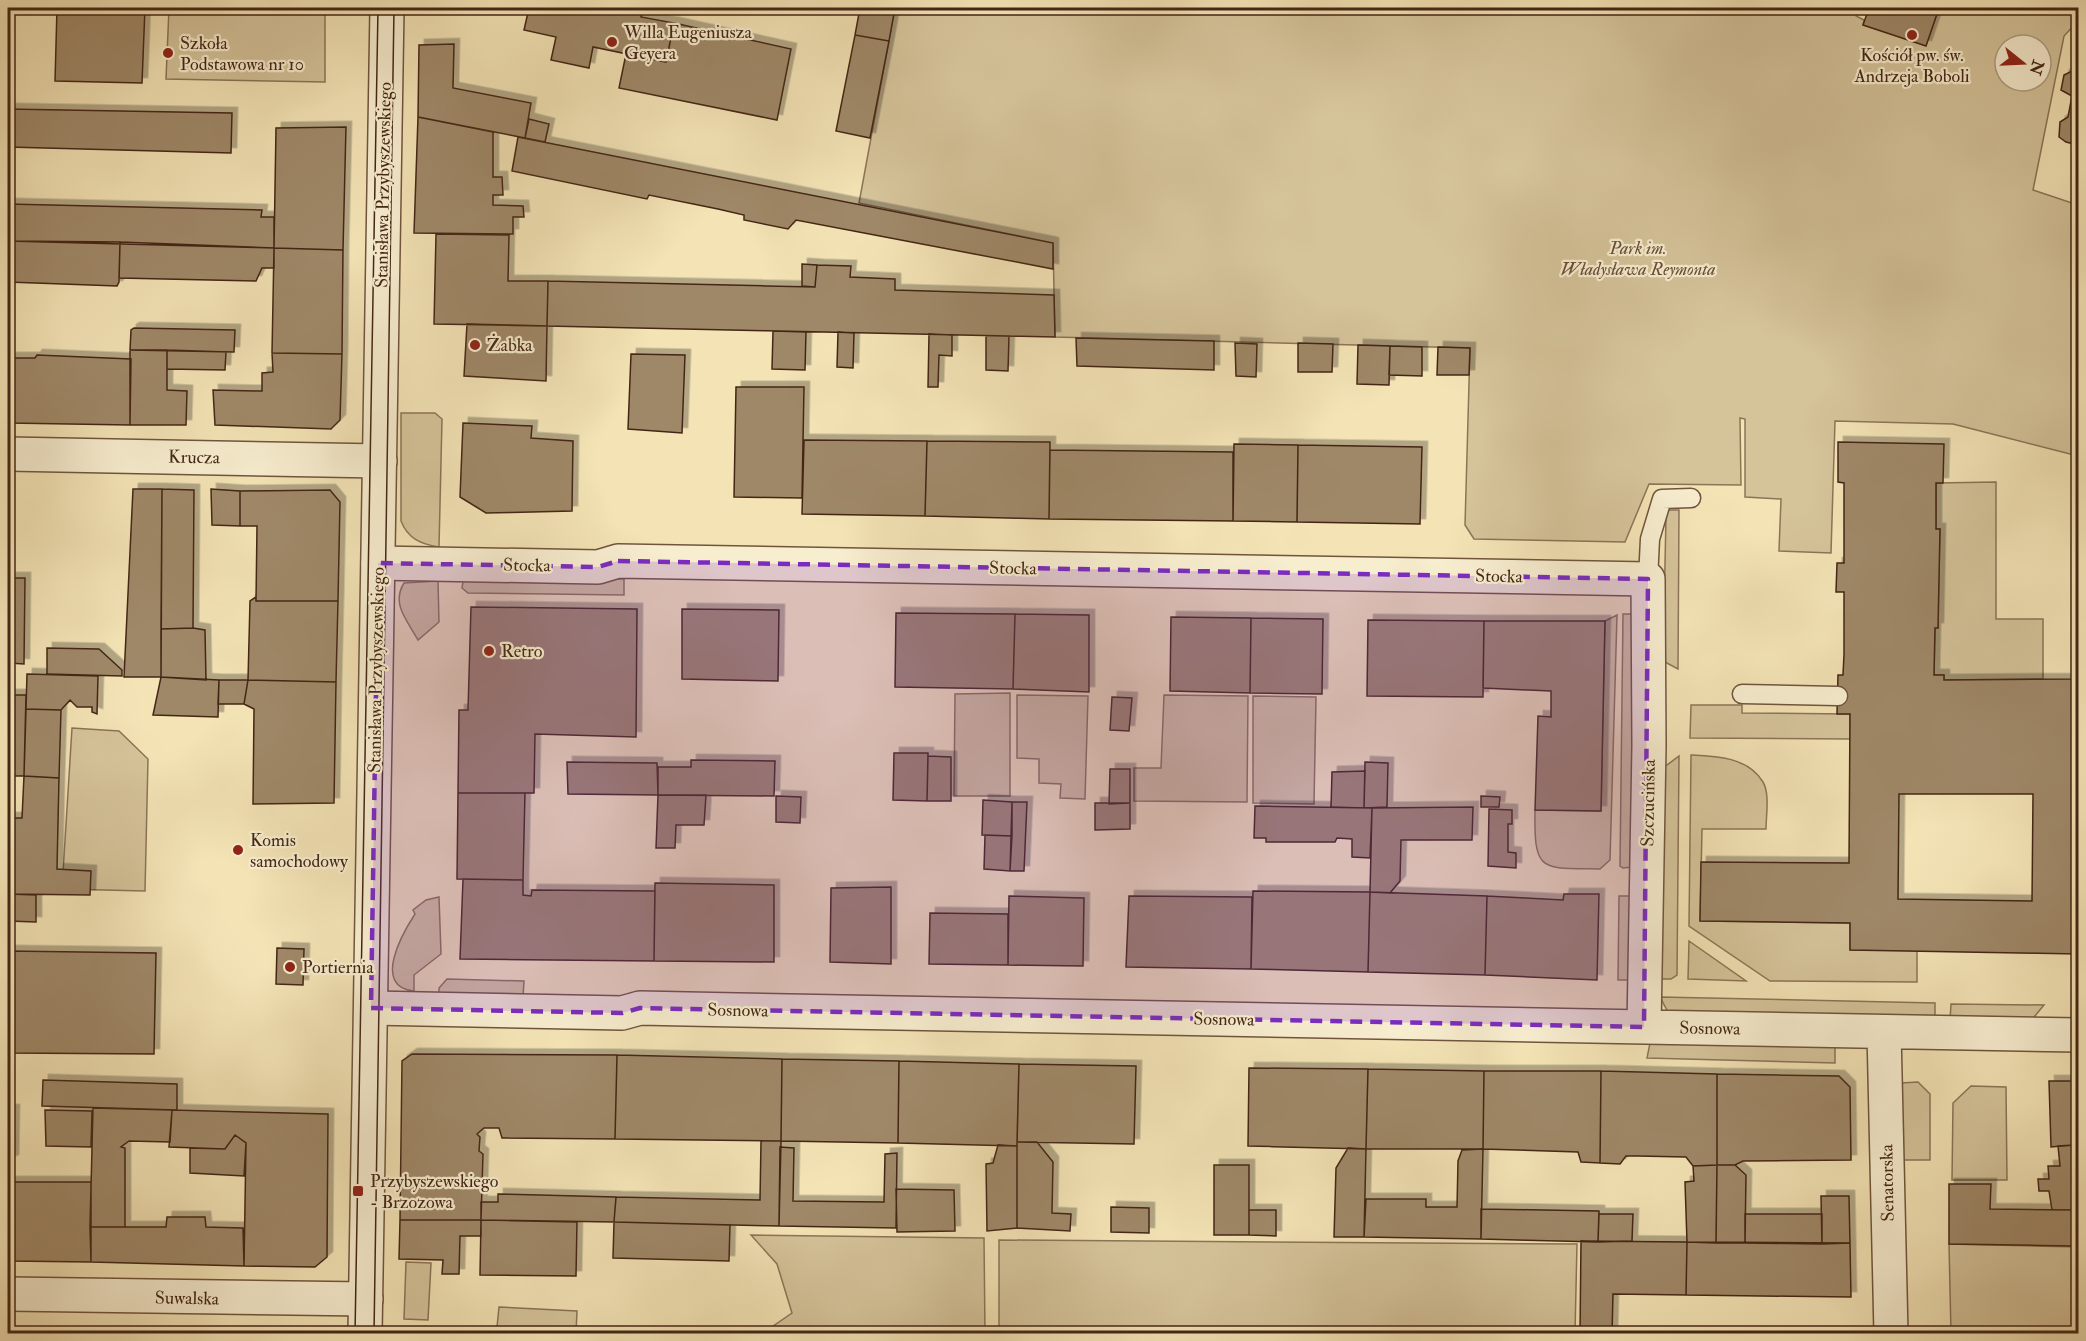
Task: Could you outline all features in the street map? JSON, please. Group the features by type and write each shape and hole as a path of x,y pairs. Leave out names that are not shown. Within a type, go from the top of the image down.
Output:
{"street":[{"name":"Stanisława Przybyszewskiego","path":"365,1334 387,8"},
{"name":"Krucza","path":"8,454 380,461"},
{"name":"Stocka","path":"378,563 598,567 618,561 1648,579"},
{"name":"Szczucińska","path":"1644,1027 1649,746 1648,579"},
{"name":"Sosnowa","path":"371,1008 622,1013 640,1008 2079,1035"},
{"name":"Senatorska","path":"1884,1032 1891,1334"},
{"name":"Suwalska","path":"8,1294 366,1299"}],"lane":[{"path":"1648,579 1650,539 1662,499 1691,498"},
{"path":"1742,694 1838,696"}],"highlighted area":[{"path":"618,561 1648,579 1644,1027 640,1008 622,1013 371,1008 378,563 598,567"}],"green space":[{"path":"169,8 325,12 325,82 166,79"},
{"name":"Park im. Władysława Reymonta","path":"895,8 1859,8 1856,16 1864,20 1863,25 1926,45 1939,8 2078,8 2078,21 2064,36 2053,91 2053,33 1993,33 1993,93 2053,93 2033,190 2078,205 2078,456 1953,424 1835,421 1831,553 1779,551 1781,499 1745,497 1745,419 1740,418 1741,485 1649,484 1625,542 1474,539 1465,525 1470,348 1055,337 1053,243 859,203"},
{"path":"401,413 435,413 442,419 439,547 416,540 407,532 401,521"},
{"path":"1996,482 1996,619 2043,619 2043,679 1944,680 1944,675 1934,675 1935,628 1938,628 1940,529 1936,529 1936,483"},
{"path":"1669,510 1679,510 1678,669 1663,661 1666,516"},
{"path":"464,576 624,579 624,595 468,593 462,588"},
{"path":"438,581 439,622 418,640 402,612 400,591 404,583"},
{"path":"1623,614 1636,614 1632,867 1623,868 1620,866"},
{"path":"1617,615 1610,860 1600,869 1553,867 1539,856 1536,846 1535,810 1601,811 1605,621"},
{"path":"1010,693 1010,796 954,796 955,694"},
{"path":"1017,695 1088,696 1085,799 1060,798 1061,784 1039,783 1039,759 1017,758"},
{"path":"1164,695 1248,696 1247,802 1134,801 1134,768 1161,768"},
{"path":"1253,696 1316,697 1314,804 1253,803"},
{"path":"1691,705 1742,705 1742,713 1850,714 1850,739 1690,738"},
{"path":"72,728 119,731 148,759 145,891 62,889"},
{"path":"1691,755 1731,760 1749,767 1763,782 1767,799 1766,829 1702,829 1700,921 1850,923 1850,950 1917,950 1917,982 1770,981 1689,926"},
{"path":"1679,756 1677,975 1671,979 1659,979 1663,768"},
{"path":"1619,896 1632,896 1631,980 1618,980"},
{"path":"439,897 441,954 414,975 414,991 401,987 395,980 392,970 398,946 415,914 413,910 426,900"},
{"path":"1689,941 1746,981 1688,979"},
{"path":"447,979 524,981 523,997 439,995 439,988"},
{"path":"1660,997 1935,1003 1935,1020 1668,1012"},
{"path":"1951,1004 2044,1005 2030,1022 1950,1020"},
{"path":"1650,1043 1835,1046 1835,1063 1647,1058"},
{"path":"1918,1082 1930,1094 1930,1160 1902,1160 1901,1083"},
{"path":"1971,1086 2006,1087 2007,1180 1952,1180 1953,1103"},
{"path":"751,1235 984,1238 985,1333 763,1333 792,1313 777,1264"},
{"path":"999,1240 1577,1244 1575,1333 999,1333"},
{"path":"1949,1244 2078,1247 2078,1333 1951,1333"},
{"path":"406,1262 431,1263 428,1320 404,1319"},
{"path":"499,1307 577,1311 576,1333 502,1333 497,1327"}],"building":[{"path":"57,8 145,8 142,83 55,81"},
{"name":"Willa Eugeniusza Geyera","path":"529,8 643,8 641,17 674,23 666,62 593,47 589,68 551,60 556,37 524,30"},
{"path":"860,8 895,8 889,41 855,35"},
{"name":"Kościół pw. św. Andrzeja Boboli","path":"1869,8 1939,8 1926,46 1863,25"},
{"path":"674,23 791,49 777,120 619,88 626,54 666,62"},
{"path":"855,35 889,41 870,138 836,131"},
{"path":"454,44 453,88 531,103 525,138 418,117 419,45"},
{"path":"2072,71 2078,73 2078,145 2066,142 2059,137 2060,122 2068,117 2072,96 2061,90 2064,75"},
{"path":"8,109 232,113 231,153 8,147"},
{"path":"418,117 493,132 493,177 502,177 503,195 493,195 493,205 523,206 524,217 513,217 513,234 414,233"},
{"path":"529,119 549,124 545,142 525,138"},
{"path":"346,127 343,250 274,248 276,128"},
{"path":"518,137 1053,243 1053,269 796,220 788,229 744,220 744,215 718,209 649,195 647,199 512,171"},
{"path":"8,204 262,210 261,217 274,217 274,248 8,241"},
{"path":"436,234 509,235 508,281 548,281 547,326 434,324"},
{"path":"8,241 120,242 119,282 117,286 8,282"},
{"path":"120,242 274,248 274,268 262,268 256,281 119,278"},
{"path":"274,248 343,250 342,354 272,353"},
{"path":"802,264 817,265 815,287 802,286"},
{"path":"817,265 851,266 850,277 895,279 895,290 1054,295 1055,337 547,326 548,281 815,287"},
{"path":"467,324 547,326 546,381 464,376"},
{"path":"134,328 235,330 234,352 130,350 131,330"},
{"path":"773,331 806,332 805,370 772,369"},
{"path":"838,332 854,333 853,368 837,367"},
{"path":"929,334 952,335 952,356 939,355 938,387 928,387"},
{"path":"986,336 1009,336 1008,371 986,370"},
{"path":"1076,338 1214,341 1214,370 1077,366"},
{"path":"1235,343 1257,344 1256,377 1236,376"},
{"path":"1298,343 1333,344 1332,372 1298,372"},
{"path":"1358,345 1390,346 1389,385 1357,384"},
{"path":"1390,346 1422,347 1422,376 1389,375"},
{"path":"1438,347 1470,348 1469,375 1437,375"},
{"path":"130,350 167,350 167,390 187,391 186,425 130,425"},
{"path":"167,350 226,352 225,370 167,369"},
{"path":"272,353 342,354 340,420 331,429 215,425 213,390 262,391 262,373 273,372"},
{"path":"631,354 685,355 682,433 628,429"},
{"path":"37,355 131,359 130,425 8,423 8,358 35,358"},
{"path":"736,387 804,387 802,498 734,497"},
{"path":"463,423 532,426 531,438 573,441 572,511 486,513 460,497"},
{"path":"804,440 927,441 925,516 802,514"},
{"path":"927,441 1050,442 1049,519 925,516"},
{"path":"1838,442 1944,444 1943,483 1936,483 1936,529 1940,529 1938,628 1935,628 1934,675 1944,675 1944,680 2072,679 2073,671 2078,672 2078,954 1850,950 1850,923 1700,921 1701,862 1849,863 1850,714 1837,714 1838,675 1843,675 1844,654 1844,592 1836,592 1837,563 1844,563 1844,483 1838,482","holes":["1899,794 2033,794 2032,901 1898,899"]},
{"path":"1234,444 1298,445 1297,522 1233,521"},
{"path":"1298,445 1422,447 1420,524 1297,522"},
{"path":"1050,450 1233,452 1233,521 1049,519"},
{"path":"133,489 162,489 161,677 124,677"},
{"path":"162,489 194,490 193,628 161,629"},
{"path":"211,489 240,491 240,526 212,525"},
{"path":"330,490 340,502 338,601 256,601 257,526 240,526 240,491"},
{"path":"8,578 25,578 24,664 8,663"},
{"path":"256,597 256,601 338,601 336,682 248,680 250,601"},
{"path":"471,607 637,609 636,737 535,734 534,793 458,793 459,710 468,710"},
{"path":"682,609 779,610 778,681 682,679"},
{"path":"896,613 1015,614 1013,689 895,687"},
{"path":"1015,614 1089,615 1089,692 1013,689"},
{"path":"1171,617 1251,618 1250,693 1170,691"},
{"path":"1251,618 1323,619 1322,694 1250,693"},
{"path":"1368,620 1484,621 1483,697 1367,696"},
{"path":"1484,621 1605,621 1601,811 1535,810 1538,716 1551,717 1551,691 1483,688"},
{"path":"161,629 205,630 206,680 161,677"},
{"path":"47,648 99,649 122,670 122,676 47,674"},
{"path":"27,674 98,676 97,714 92,712 92,707 77,707 70,700 61,710 26,709"},
{"path":"161,677 219,680 218,717 153,715"},
{"path":"219,680 248,680 244,704 218,704"},
{"path":"248,680 336,682 334,803 253,804 254,709 244,704"},
{"path":"8,695 26,695 24,776 8,776"},
{"path":"1112,697 1132,698 1129,731 1110,730"},
{"path":"26,709 61,710 59,778 24,776"},
{"path":"894,753 928,753 927,801 893,800"},
{"path":"928,756 951,757 951,801 927,801"},
{"path":"691,760 775,761 774,796 658,795 658,767 691,767"},
{"path":"567,762 657,763 658,795 568,794"},
{"path":"1365,762 1388,763 1387,807 1364,808"},
{"path":"1110,769 1130,769 1130,803 1109,804"},
{"path":"1365,771 1364,808 1331,807 1332,772"},
{"path":"24,776 59,778 57,869 91,871 90,895 8,894 8,818 22,818"},
{"path":"458,793 525,793 523,880 457,879"},
{"path":"658,795 706,795 704,825 676,825 675,848 656,848"},
{"path":"776,796 801,797 800,823 776,822"},
{"path":"1481,796 1500,797 1499,807 1481,807"},
{"path":"983,800 1012,802 1012,836 982,835"},
{"path":"1012,802 1027,802 1024,871 1010,871"},
{"path":"1095,803 1130,803 1130,829 1095,830"},
{"path":"1255,806 1372,808 1370,858 1352,857 1352,839 1337,838 1335,842 1266,842 1266,838 1254,838"},
{"path":"1473,807 1472,840 1401,840 1400,881 1390,893 1370,892 1372,808"},
{"path":"1489,809 1512,810 1512,824 1508,824 1508,852 1516,853 1516,868 1488,866"},
{"path":"985,835 1012,836 1010,871 984,869"},
{"path":"463,879 523,880 523,895 531,896 532,890 655,891 654,961 460,959"},
{"path":"655,883 774,885 774,962 654,961"},
{"path":"891,887 891,964 830,962 831,888"},
{"path":"1253,891 1370,892 1368,972 1251,969"},
{"path":"1370,892 1487,896 1485,975 1368,972"},
{"path":"8,894 36,895 36,922 8,921"},
{"path":"1564,894 1599,894 1597,980 1485,975 1487,896 1563,900"},
{"path":"1009,896 1084,898 1083,966 1008,965"},
{"path":"1129,896 1252,897 1251,969 1126,967"},
{"path":"930,913 1008,914 1008,965 929,964"},
{"name":"Portiernia","path":"277,948 304,949 303,985 276,984"},
{"path":"8,951 156,953 154,1054 8,1053"},
{"path":"412,1054 617,1055 615,1139 502,1138 499,1128 484,1128 477,1134 480,1137 479,1151 483,1154 481,1220 400,1220 402,1061"},
{"path":"617,1055 782,1059 781,1141 615,1139"},
{"path":"782,1059 899,1061 898,1143 781,1141"},
{"path":"899,1061 1019,1064 1017,1146 898,1143"},
{"path":"1019,1064 1136,1066 1134,1144 1017,1142"},
{"path":"1249,1068 1368,1069 1366,1149 1248,1146"},
{"path":"1368,1069 1484,1071 1483,1149 1366,1149"},
{"path":"1484,1071 1601,1071 1600,1163 1581,1162 1578,1152 1483,1149"},
{"path":"1601,1071 1717,1074 1717,1165 1693,1166 1686,1157 1638,1156 1626,1156 1620,1164 1600,1163"},
{"path":"1717,1074 1839,1076 1850,1087 1851,1160 1743,1161 1735,1165 1717,1165"},
{"path":"43,1080 177,1084 177,1110 42,1106"},
{"path":"2049,1081 2073,1081 2074,1145 2051,1147"},
{"path":"93,1108 172,1110 170,1142 129,1141 121,1147 125,1148 125,1227 90,1227"},
{"path":"8,1110 14,1110 13,1160 8,1162"},
{"path":"45,1110 92,1111 91,1147 46,1146"},
{"path":"172,1110 328,1114 327,1257 315,1267 244,1266 246,1143 235,1135 225,1149 169,1147"},
{"path":"235,1135 246,1143 244,1176 190,1173 190,1148 225,1149"},
{"path":"761,1141 781,1141 779,1226 614,1222 616,1197 760,1200"},
{"path":"1017,1142 1037,1142 1053,1162 1052,1213 1071,1214 1070,1231 1017,1228"},
{"path":"998,1145 1017,1146 1017,1228 987,1231 986,1164 993,1163"},
{"path":"2074,1145 2075,1210 2052,1210 2049,1191 2039,1191 2038,1179 2049,1179 2048,1166 2060,1166 2058,1146"},
{"path":"780,1147 794,1148 793,1201 884,1202 885,1154 897,1153 896,1228 779,1226"},
{"path":"1348,1148 1366,1149 1364,1237 1334,1237 1336,1168"},
{"path":"1483,1149 1481,1239 1364,1237 1366,1199 1426,1199 1426,1207 1457,1207 1458,1161 1462,1150"},
{"path":"1214,1165 1249,1165 1249,1235 1214,1235"},
{"path":"1717,1165 1735,1165 1746,1175 1745,1243 1716,1243"},
{"path":"1717,1165 1716,1243 1687,1242 1685,1182 1694,1181 1693,1166"},
{"path":"2074,1168 2078,1168 2078,1195 2075,1195"},
{"path":"8,1182 91,1182 91,1262 8,1261"},
{"path":"1949,1184 1991,1184 1990,1209 2075,1210 2076,1246 1949,1244"},
{"path":"896,1189 954,1190 955,1231 897,1232"},
{"path":"498,1194 616,1197 614,1222 481,1220 481,1202 498,1202"},
{"path":"1821,1196 1849,1196 1850,1243 1822,1244"},
{"path":"1111,1207 1149,1208 1149,1233 1111,1232"},
{"path":"1481,1209 1599,1211 1598,1242 1481,1239"},
{"path":"1249,1210 1276,1210 1276,1236 1249,1235"},
{"path":"1599,1214 1633,1214 1632,1241 1598,1242"},
{"path":"1745,1214 1822,1214 1822,1244 1745,1243"},
{"path":"2075,1216 2078,1216 2078,1246 2076,1246"},
{"path":"167,1217 205,1217 206,1227 243,1228 244,1266 91,1262 90,1227 166,1227"},
{"path":"400,1220 481,1220 481,1236 460,1236 459,1274 442,1274 443,1260 399,1259"},
{"path":"481,1220 577,1222 576,1276 480,1275"},
{"path":"614,1222 730,1225 729,1261 613,1258"},
{"path":"1581,1241 1687,1242 1686,1295 1613,1294 1612,1334 1580,1334"},
{"path":"1687,1242 1850,1243 1851,1297 1686,1295"}],"tram line":[{"path":"355,1334 378,8"},
{"path":"374,1334 394,8"}],"place":[{"name":"Kościół pw. św. Andrzeja Boboli","path":"1912,35"},
{"name":"Willa Eugeniusza Geyera","path":"612,42"},
{"name":"Szkoła Podstawowa nr 10","path":"168,53"},
{"name":"Żabka","path":"475,345"},
{"name":"Retro","path":"489,651"},
{"name":"Komis samochodowy","path":"238,850"},
{"name":"Portiernia","path":"290,967"},
{"name":"Przybyszewskiego - Brzozowa","path":"358,1191"}]}
